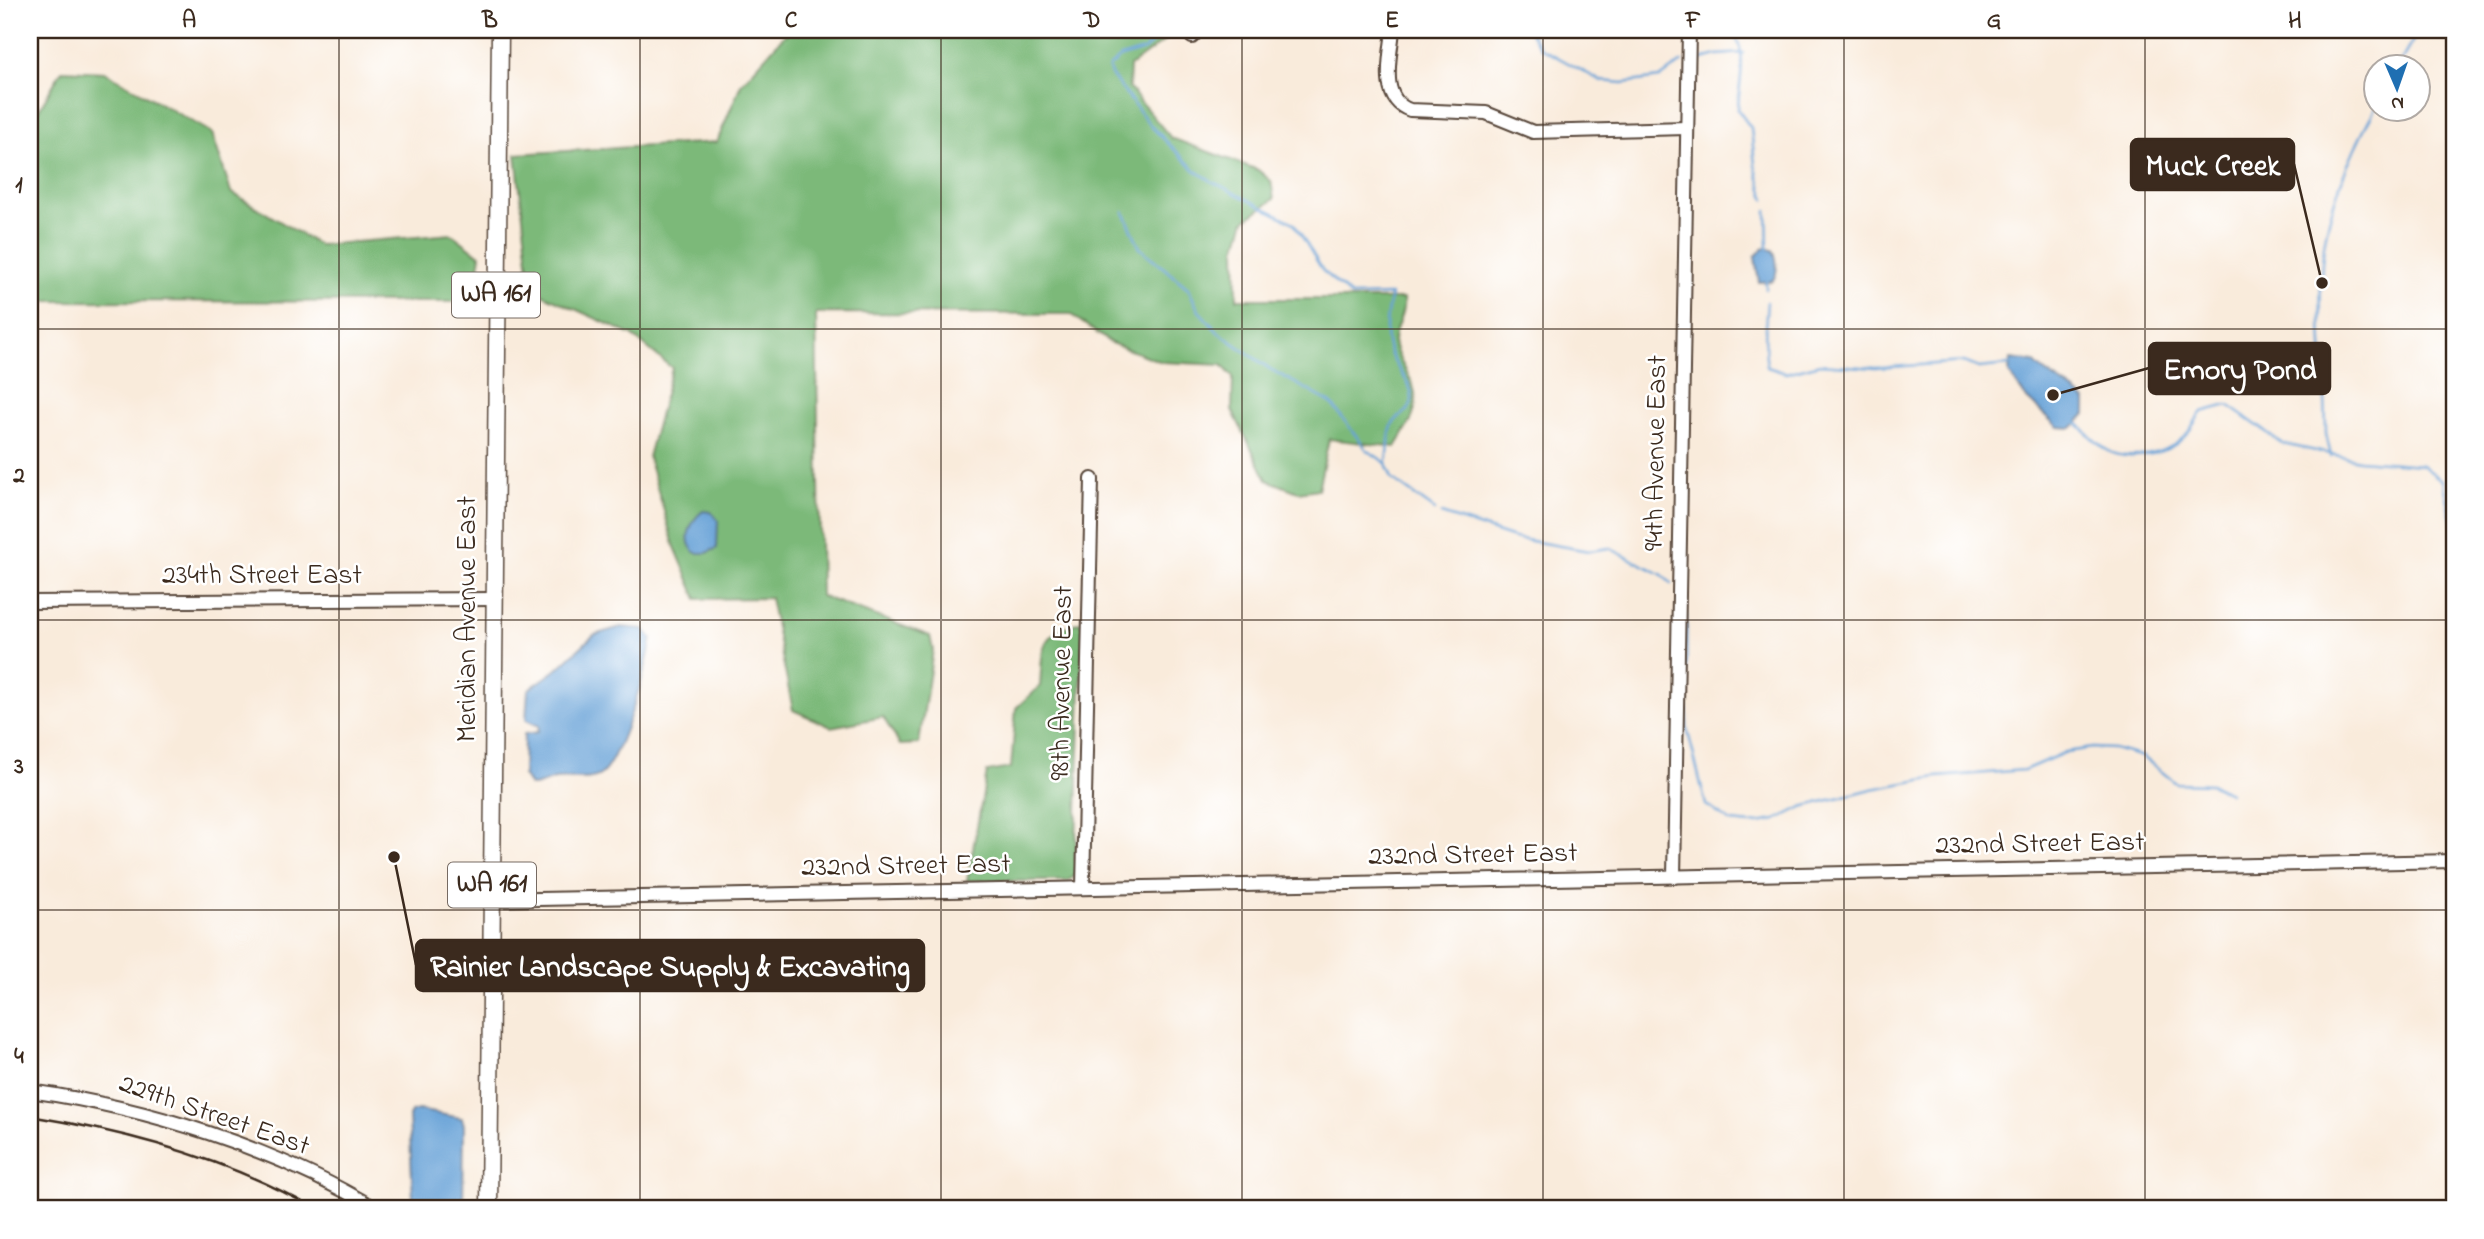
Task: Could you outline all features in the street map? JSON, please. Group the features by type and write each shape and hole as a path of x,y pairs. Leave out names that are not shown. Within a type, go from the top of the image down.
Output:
{"main road":[{"name":"Meridian Avenue East","path":"489,1209 500,30"}],"street":[{"path":"1394,30 1390,90 1399,106 1421,111 1486,113 1533,132 1687,128"},
{"name":"94th Avenue East","path":"1674,877 1689,30"},
{"name":"98th Avenue East","path":"1083,888 1091,479"},
{"name":"234th Street East","path":"30,602 494,599"},
{"name":"232nd Street East","path":"492,900 2454,861"},
{"name":"229th Street East","path":"30,1091 113,1106 175,1123 291,1166 376,1209"}],"green space":[{"path":"789,30 1179,30 1130,66 1129,88 1171,138 1258,170 1271,181 1274,199 1245,220 1236,249 1237,299 1403,299 1394,341 1412,382 1416,401 1412,419 1396,447 1329,439 1318,489 1298,492 1267,480 1232,410 1233,377 1222,365 1162,362 1111,343 1070,314 816,313 821,596 930,636 933,650 919,744 900,745 883,717 831,727 793,710 770,598 697,599 674,545 648,457 672,368 632,335 531,289 516,154 717,142 741,84"},
{"path":"62,70 105,72 212,133 231,192 319,245 452,234 481,256 473,302 30,301 30,117 35,116"},
{"path":"1080,622 1083,627 1075,876 1068,881 967,881 987,772 1011,768 1016,708 1040,686 1045,644 1056,632"}],"water":[{"path":"1763,248 1773,250 1776,270 1772,281 1759,282 1755,257"},
{"path":"2010,359 2034,362 2073,390 2086,401 2086,414 2072,428 2058,427 2027,399 2009,373"},
{"path":"703,511 711,512 718,520 717,548 707,553 696,553 689,543 689,531"},
{"path":"621,627 644,629 652,638 632,711 608,767 595,777 556,779 530,786 523,775 524,734 538,732 539,726 526,720 528,690 556,670 594,635"},
{"path":"418,1110 462,1118 463,1209 420,1209 413,1199 409,1117 411,1112"}],"waterway":[{"path":"1167,30 1144,50 1121,57 1109,67 1111,75 1151,126 1195,170 1294,223 1323,271 1351,296 1391,295 1386,333 1388,348 1410,388 1412,400 1408,410 1392,425 1386,463"},
{"path":"1528,30 1541,48 1601,81 1623,83 1660,78 1682,62"},
{"path":"1731,30 1737,39 1742,58 1738,110 1751,128 1755,165 1765,199"},
{"path":"2406,52 2419,30"},
{"path":"1695,61 1717,55 1743,53"},
{"path":"2331,456 2326,434 2321,272 2329,221 2343,177 2368,122"},
{"path":"1767,210 1768,252"},
{"path":"1124,212 1140,248 1188,288 1199,311 1218,332 1270,369 1331,403 1367,450 1386,463 1392,479 1435,510"},
{"path":"1766,279 1766,289"},
{"path":"1767,302 1767,367 1786,373 1820,364 1876,368 1964,362 1979,368 2009,365"},
{"path":"2075,421 2107,450 2125,456 2147,455 2176,444 2202,412 2228,405 2283,444 2359,460 2422,465 2443,481 2454,526"},
{"path":"1441,514 1514,538 1589,551 1609,548 1661,574 1671,583"},
{"path":"1686,597 1687,728 1706,805 1731,822 1751,824 1776,820 1802,807 1872,789 1937,777 2024,770 2066,752 2093,748 2114,749 2143,757 2176,783 2210,784 2230,793"},
{"path":"2454,648 2451,680 2454,683"}],"railway":[{"path":"30,1116 104,1130 177,1150 248,1176 315,1209"}],"place":[{"name":"Muck Creek","path":"2322,283"},
{"name":"Emory Pond","path":"2053,395"},
{"name":"Rainier Landscape Supply & Excavating","path":"394,857"}]}
